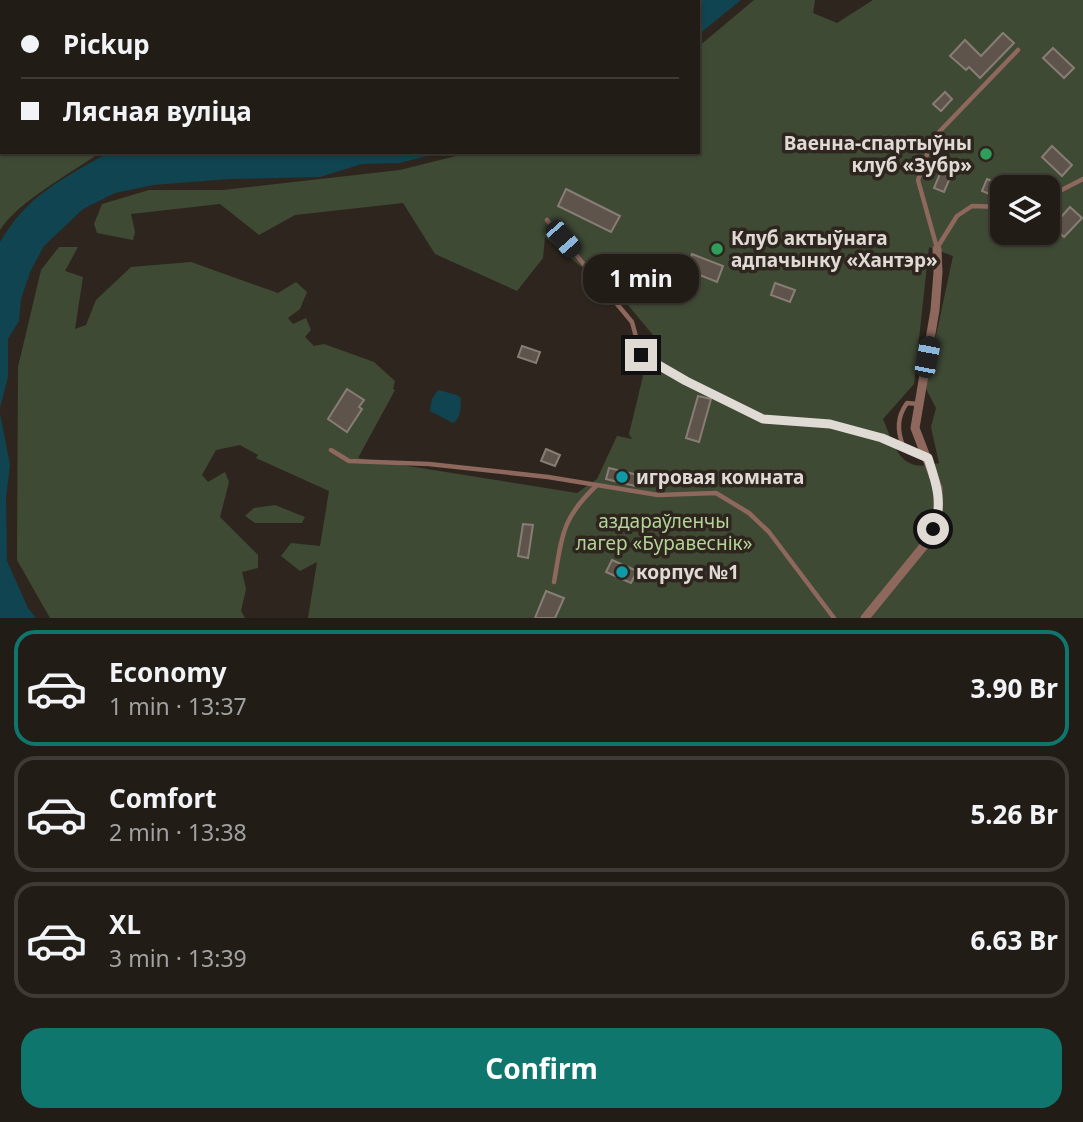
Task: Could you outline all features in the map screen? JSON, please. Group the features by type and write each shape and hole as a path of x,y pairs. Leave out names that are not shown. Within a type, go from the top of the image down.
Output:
{"street":[{"path":"865,618 928,542 938,518 938,488 915,428 935,310 937,249"}],"lane":[{"path":"937,249 918,180 929,149 940,131 1018,50"},
{"path":"1060,191 1083,179"},
{"path":"937,249 957,216 972,206 990,207"},
{"path":"547,220 632,323 641,355 686,381 763,419 830,424 882,438 928,458"},
{"path":"903,446 897,433 901,412 907,402 918,404"},
{"path":"331,450 349,461 429,464 658,495 716,493 749,513 769,532 834,618"},
{"path":"554,582 563,530 580,502 597,485"}],"green space":[{"name":"аздараўленчы лагер «Буравеснік»","path":"754,0 815,0 813,13 837,23 873,0 1083,0 1083,618 308,618 317,562 300,571 281,556 291,543 320,546 329,491 256,458 258,455 240,445 216,450 202,475 208,482 225,472 229,482 220,517 258,555 258,568 242,572 246,589 241,611 245,618 50,618 17,560 18,367 41,270 59,247 78,247 65,271 83,277 75,329 86,325 96,300 131,267 191,262 278,293 296,282 307,292 300,309 288,318 293,324 306,318 311,330 305,337 314,346 324,344 374,362 395,381 395,390 358,458 577,493 597,479 617,436 632,439 629,434 653,335 628,305 545,237 543,258 517,291 435,254 403,203 295,215 259,235 220,204 131,214 135,232 133,240 97,233 94,224 102,204 149,190 223,190 400,170 464,154 700,154 700,45","holes":["929,247 953,256 925,387 936,408 931,427 939,463 926,466 916,465 901,457 883,419 914,384"]},
{"path":"0,154 98,154 32,198 0,230"},
{"path":"275,505 305,517 302,523 255,523 245,516 254,508"}],"water":[{"path":"700,0 741,0 700,33"},
{"path":"106,154 436,154 399,163 362,164 320,177 230,179 153,185 115,193 83,209 44,246 31,270 21,299 19,321 8,339 8,377 0,408 0,242 22,211 62,180"},
{"path":"438,390 461,398 459,415 453,423 430,411 432,399"},
{"path":"0,413 10,465 6,498 7,561 28,608 36,618 0,618"}],"building":[{"path":"1003,33 1014,43 980,78 969,67 966,70 950,56 965,40 981,56"},
{"path":"1053,48 1074,68 1064,78 1043,58"},
{"path":"945,92 952,99 941,111 933,104"},
{"path":"1052,146 1072,165 1062,176 1042,157"},
{"path":"944,164 954,168 944,192 934,188"},
{"path":"987,179 990,180 990,194 982,191"},
{"path":"566,189 620,216 611,232 558,206"},
{"path":"1070,207 1082,218 1064,237 1060,233 1060,218"},
{"path":"692,254 723,266 717,282 687,270"},
{"path":"775,283 795,290 790,302 771,295"},
{"path":"522,346 540,352 536,363 518,357"},
{"path":"347,389 364,400 359,407 362,409 347,432 328,419"},
{"path":"698,396 711,399 699,442 686,438"},
{"path":"546,449 560,455 555,466 541,461"},
{"name":"игровая комната","path":"609,468 638,475 635,486 606,479"},
{"path":"523,524 533,525 528,558 518,556"},
{"name":"корпус №1","path":"612,560 637,571 631,583 606,572"},
{"path":"546,591 564,598 555,618 535,618"}],"place":[{"name":"Ваенна-спартыўны клуб «Зубр»","path":"986,154"},
{"name":"Клуб актыўнага адпачынку «Хантэр»","path":"717,249"},
{"name":"игровая комната","path":"622,477"},
{"name":"корпус №1","path":"622,572"}],"route":[{"path":"641,355 686,381 763,419 830,424 882,438 928,458 938,488 938,518 933,529"}]}
